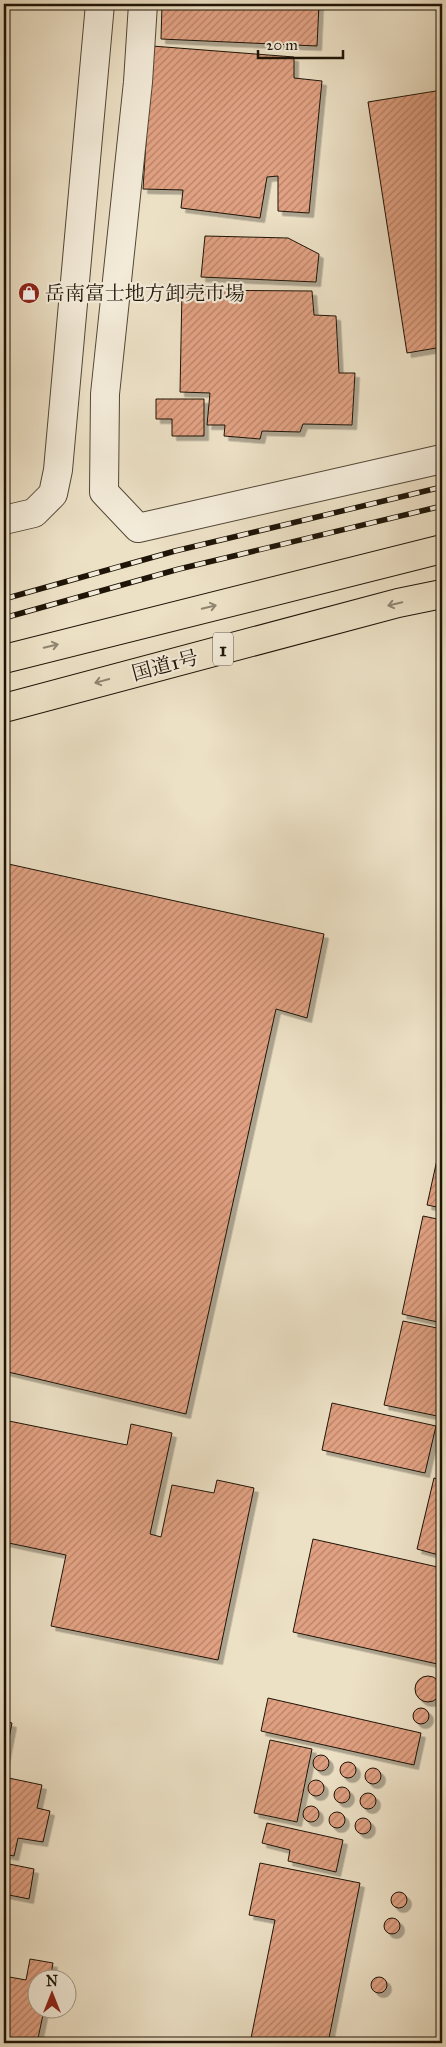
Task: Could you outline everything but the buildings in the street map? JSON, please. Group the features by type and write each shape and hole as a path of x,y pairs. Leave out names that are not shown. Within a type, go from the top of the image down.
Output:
{"highway":[{"name":"1","path":"4,659 442,549"},
{"name":"国道1号","path":"4,708 398,603 442,594"}],"street":[{"path":"4,520 34,513 53,494 58,470 100,4"},
{"path":"143,4 138,82 105,394 104,492 138,528 442,459"}],"railway":[{"path":"4,599 175,551 442,487"},
{"path":"4,618 179,569 442,506"}],"place":[{"name":"岳南富士地方卸売市場","path":"29,293"}]}
